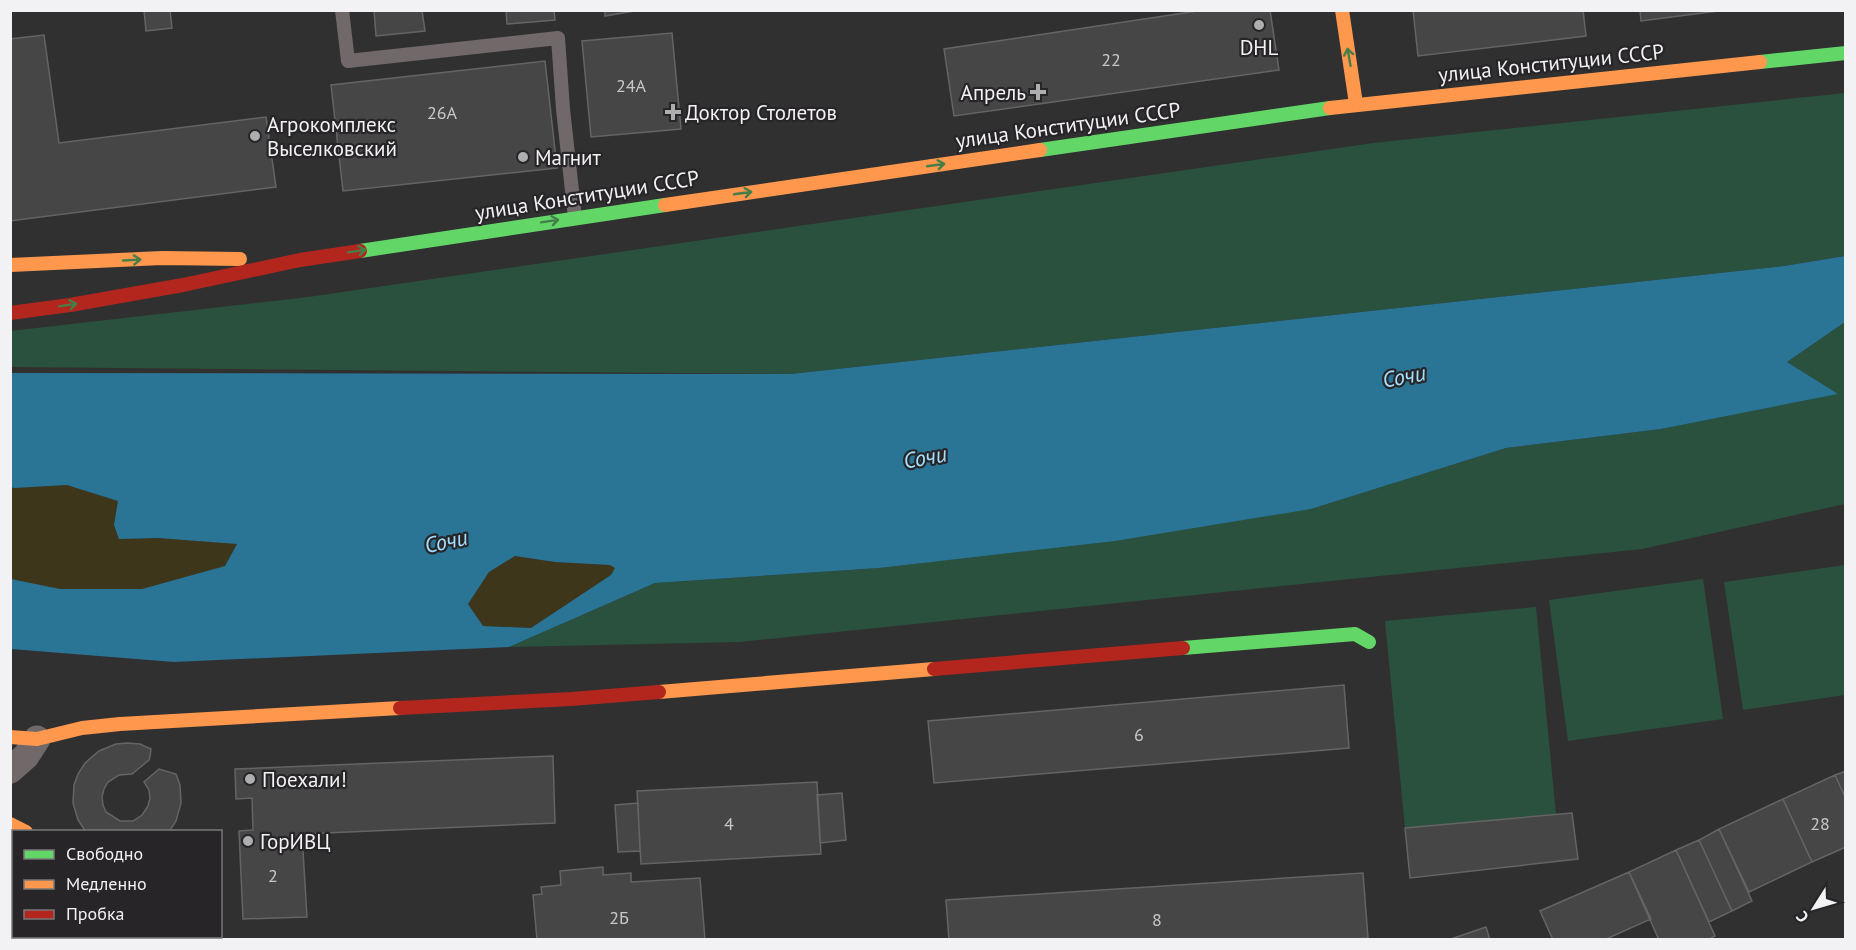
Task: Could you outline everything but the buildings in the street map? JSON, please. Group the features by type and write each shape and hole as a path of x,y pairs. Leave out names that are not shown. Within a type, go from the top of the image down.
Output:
{"main road":[{"path":"1341,10 1356,104"},
{"name":"улица Конституции СССР","path":"300,260 1356,104 1845,53"},
{"path":"10,265 162,258 300,260"},
{"path":"10,313 183,285 300,260"},
{"path":"23,738 120,723 571,699 1355,634 1369,642"}],"street":[{"path":"10,770 26,756 23,738"}],"lane":[{"path":"342,10 348,61 558,38 575,218"}],"green space":[{"path":"1845,93 1845,256 1784,266 791,374 11,367 10,331 308,297 1373,143"},
{"path":"1845,322 1845,504 1642,549 739,642 509,647 655,583 879,568 1311,509 1506,448 1661,429 1837,394 1787,362"},
{"path":"1845,565 1845,695 1743,710 1724,582"},
{"path":"1703,579 1723,719 1568,741 1549,600"},
{"path":"1536,607 1556,814 1405,828 1385,621"}],"sand":[{"path":"67,485 119,501 114,525 120,539 158,538 237,543 225,566 142,589 60,589 11,579 10,487"},
{"path":"515,556 555,562 610,565 615,568 611,575 531,628 483,626 468,604 489,572"}],"water":[{"name":"Сочи","path":"1845,256 1845,322 1787,362 1838,394 1661,429 1506,448 1311,509 1115,541 879,568 655,583 509,647 174,662 11,649 11,579 60,589 142,589 225,566 237,544 158,538 119,539 114,525 118,501 67,485 11,487 11,373 791,374 1784,266","holes":["515,556 555,562 610,565 615,568 611,575 531,628 483,626 468,604 489,572"]}],"traffic: fast":[{"path":"1760,62 1846,53"},
{"path":"1040,150 1330,108"},
{"path":"360,251 665,205"},
{"path":"1183,648 1355,634 1369,642"}],"traffic: slow":[{"path":"1342,10 1356,104"},
{"path":"1330,108 1760,62"},
{"path":"665,205 1040,150"},
{"path":"10,265 162,258 240,259"},
{"path":"659,692 934,669"},
{"path":"10,737 37,739 82,728 120,724 400,708"},
{"path":"10,824 22,830"}],"traffic: jam":[{"path":"10,313 183,285 300,260 360,251"},
{"path":"934,669 1183,648"},
{"path":"400,708 659,692"}],"place":[{"name":"DHL","path":"1259,25"},
{"name":"Апрель","path":"1038,92"},
{"name":"Доктор Столетов","path":"673,112"},
{"name":"Агрокомплекс Выселковский","path":"255,136"},
{"name":"Магнит","path":"523,157"},
{"name":"Поехали!","path":"250,779"},
{"name":"ГорИВЦ","path":"248,841"}]}
